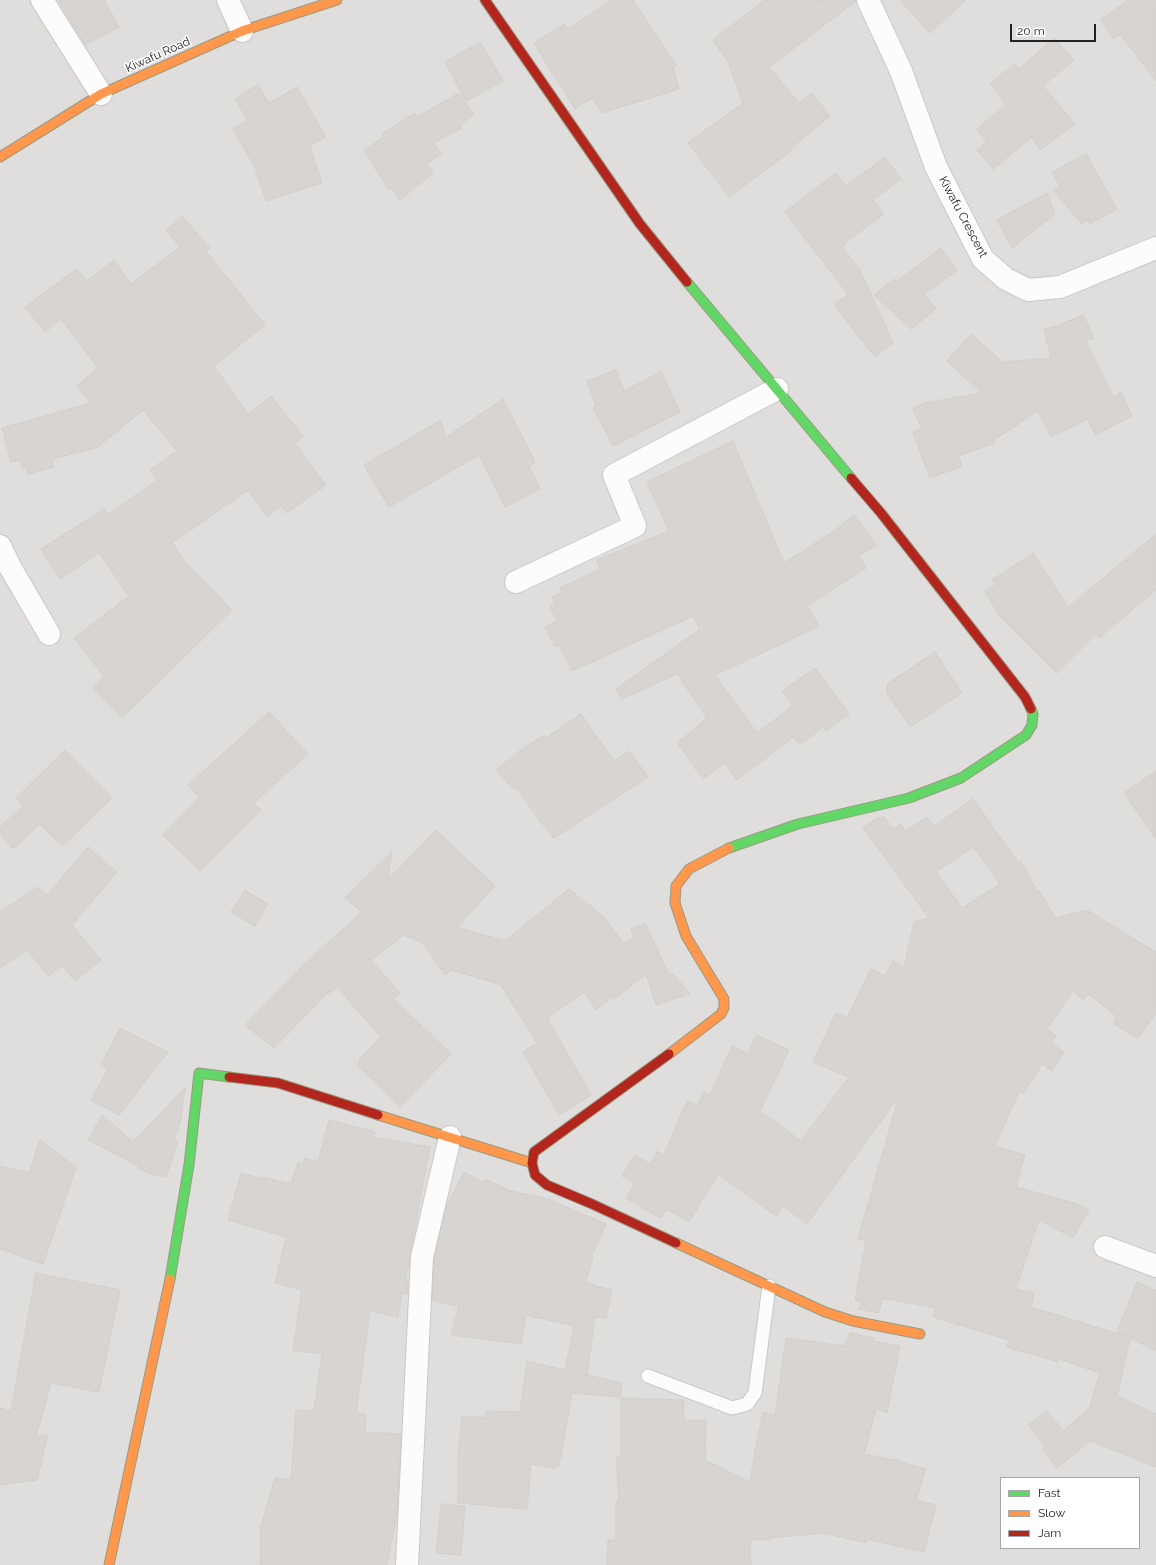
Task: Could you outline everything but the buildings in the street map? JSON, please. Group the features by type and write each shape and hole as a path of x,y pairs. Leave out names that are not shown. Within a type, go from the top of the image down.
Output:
{"street":[{"path":"42,0 101,94"},
{"path":"228,0 242,31"},
{"name":"Kiwafu Road","path":"0,158 101,94 242,31 338,0"},
{"path":"485,0 640,224 882,513 1025,697 1033,714 1032,725 1026,735 960,778 909,798 798,824 725,850 689,869 676,886 675,903 686,936 724,999 724,1008 721,1014 699,1032 534,1152 532,1163 536,1175 547,1185 825,1312 853,1321 920,1334"},
{"name":"Kiwafu Crescent","path":"868,0 886,35 901,71 936,167 982,259 1006,279 1028,290 1060,287 1156,248"},
{"path":"516,582 635,526 614,475 777,389"},
{"path":"0,546 10,567 48,634"},
{"path":"109,1565 174,1260 189,1165 199,1073 278,1083 532,1163"},
{"path":"407,1565 422,1257 450,1137"},
{"path":"1105,1247 1156,1266"}],"lane":[{"path":"648,1376 732,1408 747,1404 755,1393 768,1286"}],"shaded area":[{"path":"0,0 1156,0 1156,1565 0,1565"}],"traffic: fast":[{"path":"687,282 851,478"},
{"path":"729,848 798,824 909,798 961,778 1026,735 1032,725 1033,714 1031,709"},
{"path":"170,1279 189,1165 199,1073 229,1077"}],"traffic: slow":[{"path":"0,157 101,94 242,31 337,0"},
{"path":"669,1054 721,1014 724,1008 724,999 686,936 675,903 676,886 689,869 729,848"},
{"path":"378,1115 532,1163"},
{"path":"676,1243 825,1312 853,1321 920,1334"},
{"path":"109,1565 170,1279"}],"traffic: jam":[{"path":"485,0 640,224 687,282"},
{"path":"851,478 881,513 1025,697 1031,709"},
{"path":"669,1054 534,1152 532,1163 535,1175 547,1185 676,1243"},
{"path":"229,1077 278,1083 378,1115"}]}
